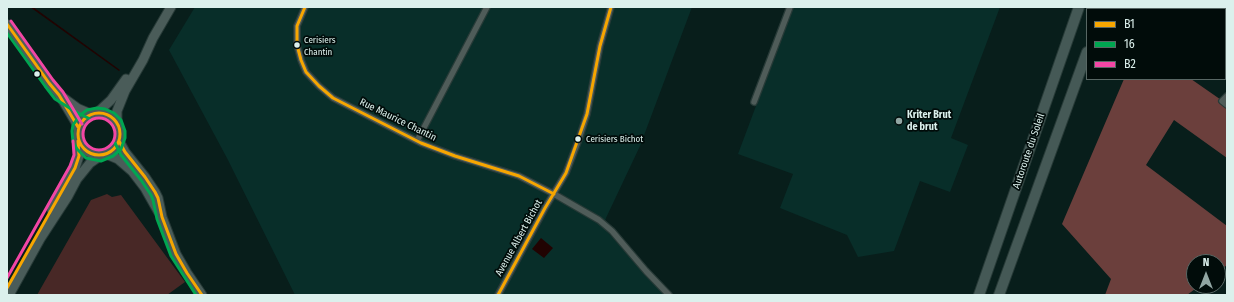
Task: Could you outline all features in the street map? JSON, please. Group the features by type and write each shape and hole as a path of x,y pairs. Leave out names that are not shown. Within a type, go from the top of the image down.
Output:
{"highway":[{"name":"Autoroute du Soleil","path":"979,295 1079,7"},
{"name":"Autoroute du Soleil","path":"1000,295 1086,55"}],"main road":[{"path":"9,295 40,239 68,196 77,179 90,163 114,149 119,141 120,132 117,123 117,111 125,91 171,7"},
{"path":"7,24 49,83 59,94 78,108 95,114 104,114 111,117 117,123"},
{"path":"8,286 75,168 79,156 77,132 82,120 95,114 111,100 120,88 138,57 153,38"},
{"path":"59,94 78,127"},
{"path":"78,141 89,154 103,155 118,159 132,171 145,188 162,217"},
{"path":"119,141 125,152 155,192 158,198 162,217 180,264 202,295"}],"street":[{"name":"Rue Maurice Chantin","path":"305,7 297,26 297,44 301,60 306,72 333,98 417,141 455,156 519,176 599,220 612,231 646,271 669,295"},
{"path":"417,141 487,7"},
{"name":"Avenue Albert Bichot","path":"498,295 545,208 566,173 587,114 600,46 611,7"},
{"path":"754,102 790,7"},
{"path":"1227,96 1222,101 1227,105"}],"shaded area":[{"path":"30,7 33,7 120,70 119,71"},
{"path":"195,7 692,7 640,146 603,227 664,295 295,295 228,160 169,50"},
{"path":"793,7 1000,7 951,138 968,145 950,192 920,181 894,251 858,257 847,235 780,208 793,174 738,154"},
{"path":"1124,80 1192,80 1227,104 1227,158 1174,120 1146,165 1227,226 1227,265 1226,266 1226,254 1186,254 1186,294 1188,294 1187,295 1105,295 1111,279 1062,224"},
{"path":"107,194 112,197 121,195 185,282 167,295 37,295 91,200"},
{"path":"541,238 553,248 544,258 532,249"}],"transit line":[{"name":"B1","path":"305,7 297,26 297,45 301,60 306,72 333,98 421,143 455,156 519,176 554,194"},
{"name":"B1","path":"498,295 545,208 566,173 587,114 600,46 611,7"},
{"name":"B2","path":"11,21 63,92 82,124"},
{"name":"B1","path":"7,24 59,95 78,127"},
{"name":"16","path":"7,33 55,99 90,119"},
{"name":"16","path":"78,118 73,125 73,142 77,149 86,158 101,161 113,156 121,149 125,138 125,131 121,120 114,113 105,109 97,108 87,110 79,116"},
{"name":"B1","path":"95,113 103,113 111,116 117,122 120,134 117,146 111,152 103,155 95,155 87,152 81,146 78,138 78,130 81,122 87,116 95,113"},
{"name":"B2","path":"102,118 108,120 113,125 115,134 113,143 108,148 96,150 90,148 85,143 83,131 85,125 90,120 102,118"},
{"name":"B2","path":"7,278 70,166 74,155 73,141"},
{"name":"B1","path":"7,288 75,168 79,156 78,141"},
{"name":"B1","path":"119,141 125,152 155,192 158,198 162,217 176,254 202,295"},
{"name":"16","path":"115,143 121,155 151,195 157,219 171,256 196,295"}],"place":[{"name":"Cerisiers Chantin","path":"297,45"},
{"name":"Kriter Brut de brut","path":"899,121"},
{"name":"Cerisiers Bichot","path":"578,139"}]}
